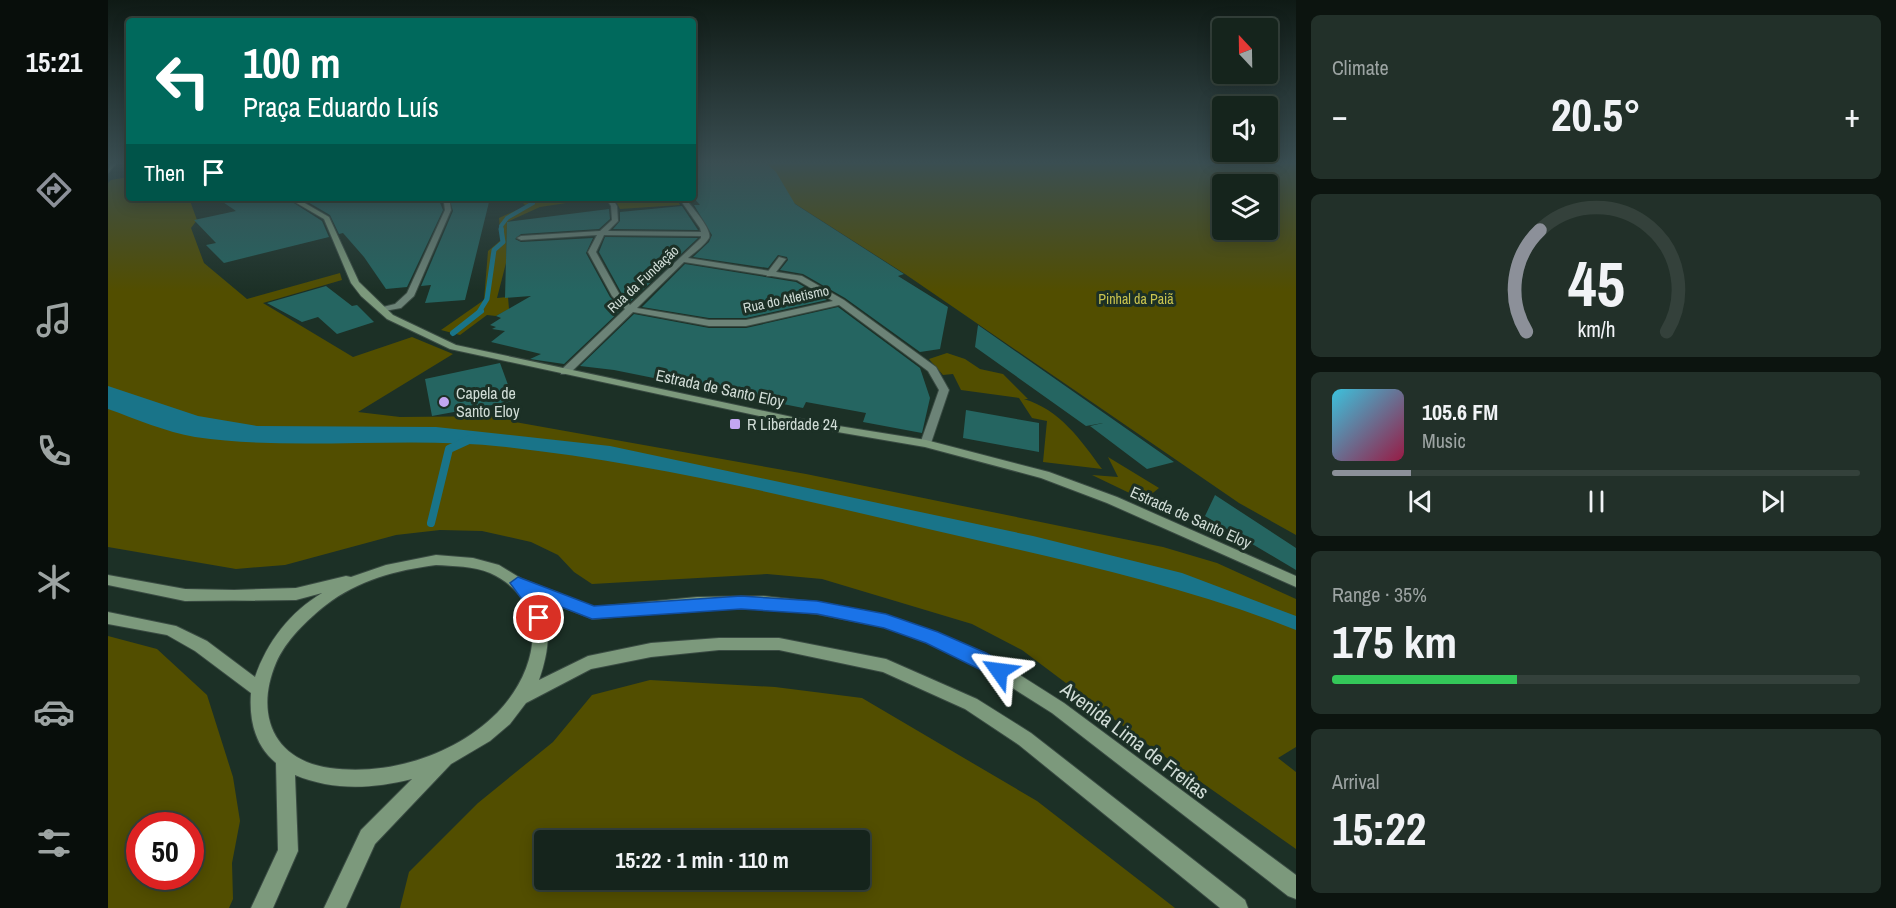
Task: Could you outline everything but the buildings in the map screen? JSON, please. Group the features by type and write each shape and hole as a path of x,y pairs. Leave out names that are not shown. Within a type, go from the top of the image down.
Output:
{"main road":[{"name":"Estrada de Santo Eloy","path":"306,206 327,218 355,283 382,310 402,324 453,347 820,426 926,444 1068,482 1296,582"},
{"name":"Avenida Lima de Freitas","path":"368,575 402,565 436,560 467,561 495,569 518,583 592,613 697,603 763,602 817,608 886,621 979,658 1058,708 1296,888"},
{"path":"108,580 185,595 234,596 296,594 368,575"},
{"path":"368,575 337,591 309,610 286,634 268,660 258,689 258,715 267,739 285,759 317,775 358,780 403,774 447,757 489,730 520,698 538,664 543,632 535,604 518,583"},
{"path":"108,618 170,630 201,646 258,689"},
{"path":"520,698 588,663 651,650 719,644 779,644 886,666 971,704 1025,740 1237,908"},
{"path":"334,908 368,837 447,757"},
{"path":"262,908 288,851 285,759"}],"street":[{"path":"382,310 403,303 416,285 448,210 447,206"},
{"path":"614,206 615,221 602,233 592,252 616,296 630,309"},
{"path":"688,206 706,234"},
{"path":"521,238 602,233 706,234"},
{"name":"Rua da Fundação","path":"565,372 682,261 706,234"},
{"path":"770,274 782,258"},
{"path":"682,261 799,278 841,302 932,369 944,390 926,444"},
{"name":"Rua do Atletismo","path":"630,309 709,323 746,323 841,302"}],"green space":[{"path":"108,206 192,206 197,220 191,228 204,263 247,299 340,273 342,280 263,303 353,357 412,337 453,354 358,412 400,417 506,416 515,422 806,474 1163,547 1217,563 1296,599 1296,747 1278,758 1296,772 1296,849 1147,744 1022,650 972,624 822,579 767,574 592,584 574,572 558,555 531,542 482,531 440,530 396,535 285,565 236,569 108,547"},
{"path":"525,206 544,206 507,222 506,263 497,298 508,297 509,309 496,316 487,315 460,335 441,330 484,300 488,251 501,240 499,218"},
{"path":"619,206 659,206 620,209"},
{"name":"Pinhal da Paiã","path":"799,206 1212,206 1212,240 1278,240 1278,206 1296,206 1296,535 1239,503 905,274"},
{"path":"947,353 965,359 980,369 1003,374 1028,399 1024,399 1037,404 1059,418 1086,447 1102,469 1043,462 1047,421 1032,418 1019,398 961,390 953,374 943,375 929,359"},
{"path":"1108,457 1159,488 1144,500 1092,475 1118,477"},
{"path":"108,636 157,649 207,695 233,777 240,821 232,863 233,899 229,908 108,908"},
{"path":"650,680 775,687 862,698 1037,801 1175,908 400,908 409,872 478,803 553,742 592,695"}],"water":[{"path":"108,386 198,416 257,426 436,427 610,446 1033,536 1182,573 1296,616 1296,630 1208,599 1073,562 777,494 615,462 467,444 273,443 184,435 108,409"}],"waterway":[{"path":"502,230 501,226 507,218 527,206"},
{"path":"479,312 487,299 494,250 503,242 501,229"},
{"path":"453,333 481,311"},
{"path":"431,523 449,449 473,438"}],"place":[{"name":"Capela de Santo Eloy","path":"444,402"},
{"name":"R Liberdade 24","path":"735,424"}],"route":[{"path":"539,618 535,604 518,583 592,613 634,611 697,603 741,602 817,608 886,621 979,658 999,671"}]}
